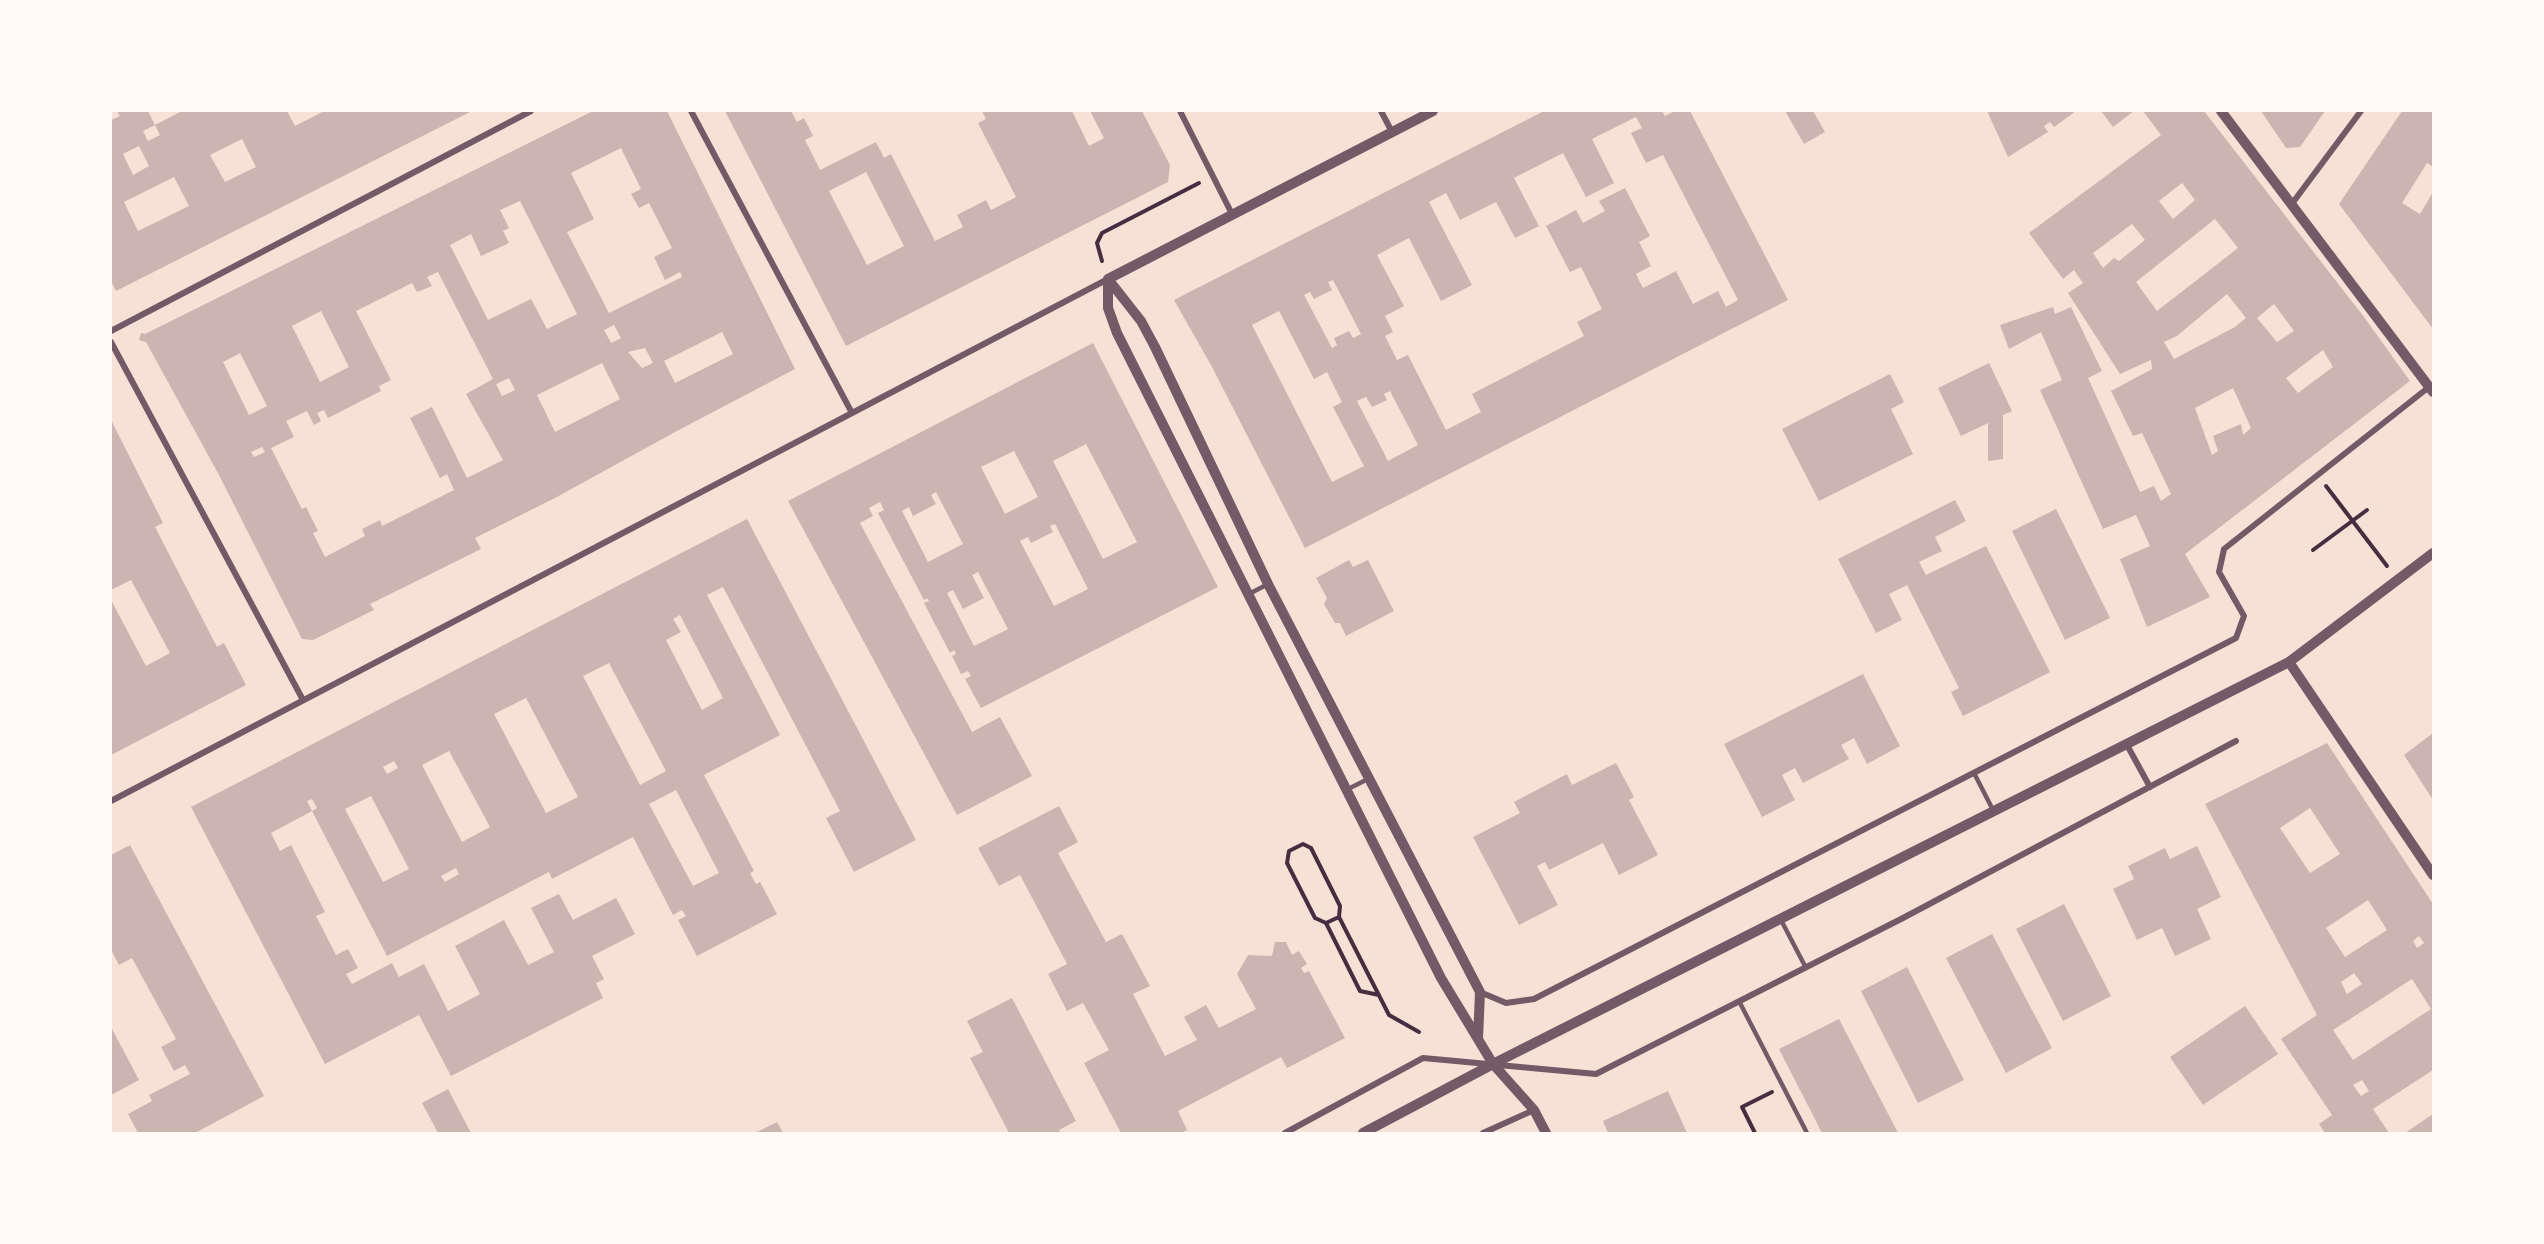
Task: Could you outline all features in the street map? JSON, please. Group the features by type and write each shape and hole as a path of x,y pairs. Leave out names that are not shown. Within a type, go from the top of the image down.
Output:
{"street":[{"path":"111,331 531,111"},
{"path":"691,111 852,413"},
{"path":"1180,111 1232,214"},
{"path":"1381,111 1392,132"},
{"path":"111,801 1433,111"},
{"path":"1480,992 1506,1003 1534,999 2236,638 2244,616 2219,572 2224,549 2431,390 2221,111"},
{"path":"2290,205 2361,111"},
{"path":"1108,279 1141,321 1155,347 1268,584 1480,992 1478,1038"},
{"path":"1108,279 1108,308 1117,333 1448,992 1494,1064 1534,1110 1546,1133"},
{"path":"111,342 303,700"},
{"path":"1364,1133 1494,1064 2289,662 2433,553"},
{"path":"2289,662 2433,875"},
{"path":"1285,1133 1423,1058 1596,1074 1740,1003 2236,741"},
{"path":"2127,745 2150,787"},
{"path":"1483,1133 1534,1110"}],"lane":[{"path":"1248,594 1268,584"},
{"path":"1974,773 1994,812"},
{"path":"1346,790 1370,778"},
{"path":"1781,919 1806,968"},
{"path":"1740,1003 1807,1133"}],"path":[{"path":"1108,279 1097,243 1102,233 1213,176"},
{"path":"2319,476 2397,580"},
{"path":"2313,550 2367,510"},
{"path":"1379,995 1360,991 1326,923 1315,918 1287,863 1289,851 1303,844 1311,848 1340,906 1339,917 1379,995 1389,1015 1419,1032"},
{"path":"1326,923 1339,917"},
{"path":"1755,1133 1742,1107 1783,1087"}],"building":[{"path":"117,111 148,111 155,125 182,111 287,111 295,126 324,111 472,111 116,291 111,281 111,120 120,116","holes":["155,125 160,135 148,141 143,131","242,139 256,167 225,182 210,155","139,146 149,166 133,175 123,154","174,177 189,206 138,231 124,202"]},
{"path":"593,111 667,111 795,369 555,498 475,538 481,549 370,604 374,610 313,640 302,639 219,475 146,342 139,340 141,333 145,334","holes":["621,148 641,189 631,194 639,208 649,203 672,248 654,257 665,280 680,272 682,277 609,313 567,232 594,219 571,173","520,201 577,314 547,329 531,299 488,320 450,245 471,234 481,256 509,243 503,231 509,228 500,210","438,272 493,379 466,394 503,460 467,478 432,407 410,418 440,478 447,474 454,490 382,526 380,520 362,529 365,536 325,557 313,533 318,531 306,507 302,509 271,448 294,437 286,421 307,411 314,425 321,421 317,413 324,410 328,418 381,391 379,386 391,380 356,311 412,283 417,292 432,286 427,277","321,311 349,367 320,382 292,326","614,325 621,338 611,343 604,330","722,332 733,354 675,383 664,361","645,348 653,363 642,368 628,352","240,353 267,406 249,415 223,362","602,363 620,399 555,432 537,395","509,378 515,390 502,396 496,384","262,447 265,452 254,457 251,452"]},
{"path":"725,111 791,111 797,122 804,118 813,136 805,140 820,170 876,142 884,158 891,154 935,241 963,227 957,215 986,200 991,210 1016,197 978,123 986,119 982,111 1072,111 1089,146 1104,138 1090,111 1142,111 1170,165 1168,182 846,346","holes":["866,172 904,246 867,265 829,191"]},
{"path":"1544,111 1662,111 1665,116 1675,111 1690,111 1788,300 1305,548 1212,367 1174,300","holes":["1636,117 1642,128 1631,133 1646,163 1663,155 1738,300 1726,307 1718,291 1693,304 1676,271 1643,288 1636,274 1651,266 1639,242 1650,236 1625,188 1599,201 1605,211 1583,223 1576,210 1546,226 1570,272 1581,267 1602,309 1577,322 1584,336 1472,394 1481,412 1446,430 1408,355 1397,360 1385,336 1393,332 1385,316 1404,306 1377,255 1409,238 1441,301 1472,285 1429,202 1446,193 1460,220 1496,202 1515,238 1539,226 1514,178 1563,153 1586,197 1614,183 1592,139","1333,280 1361,334 1353,338 1349,331 1334,338 1337,345 1332,348 1304,295 1310,292 1314,299 1332,290 1328,282","1279,311 1314,379 1327,372 1342,402 1333,407 1364,466 1332,482 1252,325","1390,391 1418,445 1388,461 1357,401 1366,397 1372,407 1387,400 1384,394"]},
{"path":"1785,111 1813,111 1825,132 1804,144"},
{"path":"1987,111 2076,111 2054,127 2050,122 2044,126 2048,132 2008,157"},
{"path":"2101,111 2134,111 2113,127"},
{"path":"2143,111 2204,111 2364,317 2410,381 2185,554 2210,597 2147,627 2120,559 2150,546 2136,515 2103,529 2040,390 2062,380 2041,332 2009,349 2000,325 2053,307 2055,314 2071,307 2102,371 2088,378 2140,492 2154,486 2161,501 2171,494 2142,433 2133,436 2111,391 2152,369 2151,360 2120,374 2068,293 2083,283 2074,270 2063,279 2029,233 2161,135","holes":["2182,183 2195,200 2173,219 2159,201","2215,219 2238,248 2157,311 2136,282","2132,224 2145,240 2119,261 2114,258 2103,268 2093,253","2227,294 2246,318 2235,327 2174,359 2164,342 2177,336","2274,304 2294,331 2277,342 2257,318","2323,350 2333,367 2298,393 2286,378","2233,388 2251,428 2243,435 2241,424 2213,436 2218,451 2212,455 2195,408"]},
{"path":"2261,111 2325,111 2300,147 2286,148"},
{"path":"2402,111 2433,111 2433,167 2427,163 2402,203 2420,214 2433,192 2433,329 2339,204"},
{"path":"1093,343 1218,587 981,708 965,679 971,676 968,671 961,674 952,656 956,654 954,650 950,653 924,603 929,601 927,598 924,600 878,513 884,510 880,502 869,508 873,516 860,523 972,732 1000,717 1032,776 957,815 788,501","holes":["1086,444 1137,542 1103,559 1053,461","1014,451 1038,497 1005,514 981,467","936,492 963,544 928,562 902,511 909,507 913,516 936,504 931,495","1055,524 1088,589 1054,606 1020,541 1028,537 1031,543 1053,532 1050,526","978,572 1008,629 974,646 947,593 953,590 963,609 984,598 972,575"]},
{"path":"1989,363 2012,411 2003,415 2003,459 1988,461 1988,423 1961,436 1938,388"},
{"path":"1890,374 1904,402 1891,409 1913,454 1819,501 1782,429"},
{"path":"111,420 163,523 155,527 217,647 224,643 246,685 111,755 111,600 146,666 170,653 131,580 111,590"},
{"path":"1955,500 1966,521 1935,537 1942,551 1919,562 1926,575 1986,546 2050,672 1963,716 1951,692 1959,688 1907,585 1889,594 1902,620 1876,633 1838,559"},
{"path":"2056,509 2110,618 2065,640 2012,531"},
{"path":"747,519 916,840 854,872 826,818 840,811 723,587 707,595 780,735 704,775 754,871 750,873 756,884 760,882 777,914 697,956 678,920 686,916 682,910 673,915 633,837 552,879 549,872 387,956 312,811 271,833 280,851 291,845 325,912 316,916 336,955 348,949 358,968 346,974 352,984 392,963 399,977 424,964 448,1011 480,994 455,946 504,920 528,965 554,952 531,908 559,894 573,920 616,898 635,934 592,956 604,979 596,983 603,998 451,1076 419,1015 325,1064 191,807","holes":["680,615 723,698 702,710 666,640 681,632 673,619","609,663 666,771 640,785 583,676","526,698 578,797 546,813 494,714","449,751 490,827 462,842 422,765","394,761 398,768 387,774 383,767","676,790 719,873 693,886 649,804","371,796 409,869 383,882 345,809","312,799 317,808 312,811 307,801","456,868 459,874 445,882 441,876"]},
{"path":"1349,560 1353,567 1368,560 1394,611 1346,636 1340,623 1335,623 1324,604 1327,598 1316,578"},
{"path":"1863,674 1900,746 1867,764 1854,738 1841,745 1849,759 1803,783 1795,768 1782,775 1795,800 1762,817 1724,744"},
{"path":"2433,733 2433,800 2404,755"},
{"path":"2327,743 2433,904 2433,1070 2373,1109 2389,1133 2325,1133 2319,1124 2332,1115 2281,1039 2317,1015 2205,804","holes":["2310,808 2340,854 2310,873 2280,828","2368,900 2387,930 2345,957 2326,928","2419,936 2424,943 2417,948 2413,941","2354,973 2362,984 2347,994 2341,982","2412,979 2431,1009 2353,1060 2333,1030","2362,1080 2369,1091 2361,1096 2353,1085"]},
{"path":"1616,763 1634,797 1629,800 1658,855 1619,875 1603,843 1549,870 1545,862 1537,866 1558,905 1519,925 1473,837 1520,813 1514,802 1567,774 1572,785"},
{"path":"1059,806 1078,842 1058,853 1106,942 1122,934 1150,986 1133,994 1165,1056 1197,1040 1184,1017 1206,1005 1219,1028 1256,1009 1237,974 1248,955 1272,956 1275,942 1286,942 1292,955 1299,951 1307,964 1301,968 1304,973 1309,971 1345,1038 1287,1068 1281,1057 1178,1111 1187,1130 1181,1133 1121,1133 1084,1063 1109,1050 1083,1003 1067,1011 1048,974 1067,964 1020,875 999,886 978,848"},
{"path":"130,845 264,1096 195,1133 138,1133 128,1114 152,1101 149,1095 190,1074 185,1065 174,1071 161,1047 176,1039 132,958 119,965 111,950 111,855"},
{"path":"2197,846 2221,897 2197,909 2211,939 2175,956 2162,928 2137,940 2113,889 2134,879 2128,866 2165,848 2170,859"},
{"path":"2064,904 2111,996 2063,1021 2016,929"},
{"path":"1992,934 2052,1048 2006,1073 1946,958"},
{"path":"1907,967 1964,1080 1918,1103 1861,991"},
{"path":"1012,998 1076,1121 1059,1130 1061,1133 1009,1133 970,1058 983,1052 967,1021"},
{"path":"2245,1006 2278,1054 2203,1105 2170,1057"},
{"path":"1839,1019 1898,1133 1822,1133 1779,1049"},
{"path":"111,1027 139,1080 111,1095"},
{"path":"448,1089 471,1133 438,1133 422,1103"},
{"path":"1668,1091 1687,1133 1608,1133 1603,1121"},
{"path":"2433,1114 2433,1133 2405,1133"},
{"path":"777,1122 783,1133 755,1133"}]}
